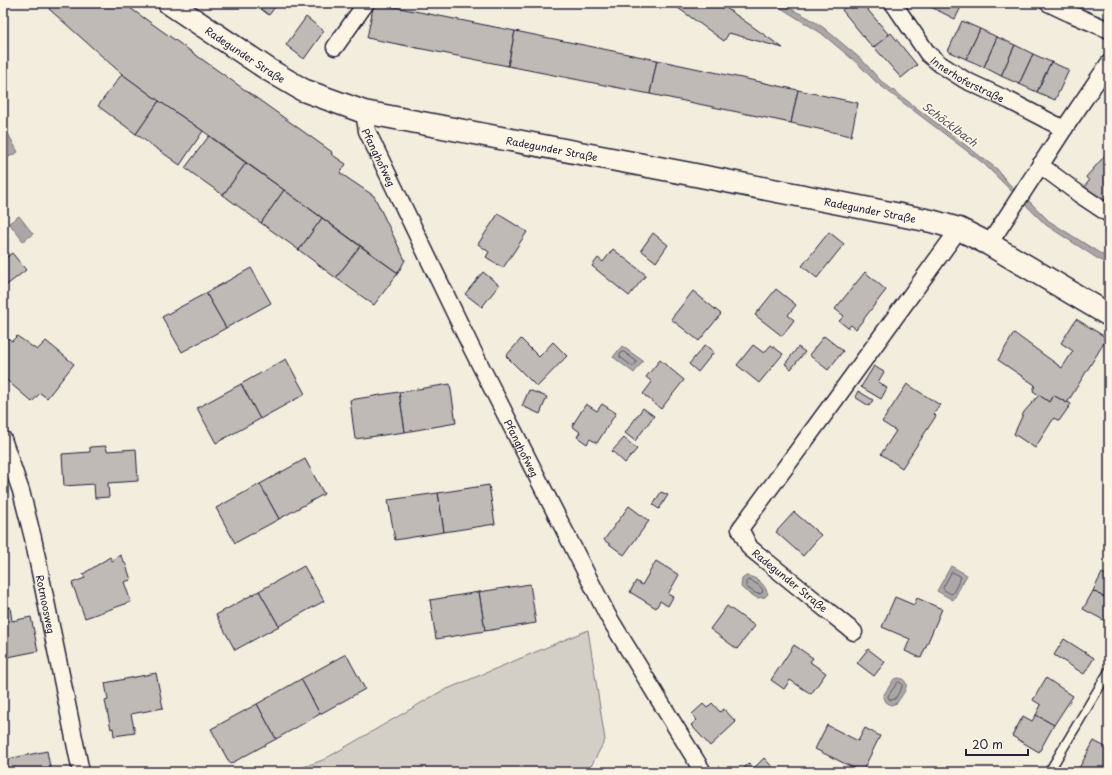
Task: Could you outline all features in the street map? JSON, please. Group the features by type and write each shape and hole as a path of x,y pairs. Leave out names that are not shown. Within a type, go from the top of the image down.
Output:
{"main road":[{"name":"Radegunder Straße","path":"170,3 269,70 303,90 364,112 931,221 959,229 989,244 1109,315"}],"street":[{"path":"335,47 366,3"},
{"name":"Innerhoferstraße","path":"892,3 928,54 940,64 966,80 1064,129"},
{"path":"1048,3 1109,30"},
{"path":"989,244 1109,63"},
{"name":"Pfanghofweg","path":"364,112 367,131 469,342 608,616 703,772"},
{"path":"1040,165 1109,214"},
{"name":"Radegunder Straße","path":"854,632 750,548 740,529 959,229"},
{"name":"Rotmoosweg","path":"3,439 21,491 33,538 81,772"}],"lane":[{"path":"1049,772 1106,684 1109,671"}],"shaded area":[{"path":"588,630 605,740 588,772 289,772 323,760 440,692"}],"water":[{"name":"Schöcklbach","path":"773,3 779,3 809,18 824,28 862,60 881,81 997,169 1009,184 1049,221 1109,259 1109,266 1046,225 983,163 877,83 857,63 821,33"},
{"path":"6,130 18,152 5,159 3,156 3,131"},
{"path":"19,216 33,234 23,241 9,223"},
{"path":"622,346 643,361 634,373 613,357"},
{"path":"951,566 967,575 953,600 937,591"},
{"path":"746,576 760,581 768,594 765,597 757,598 744,590 741,587 742,579"},
{"path":"899,678 906,682 906,689 897,703 891,705 886,702 883,696 894,679"}],"building":[{"path":"53,3 123,3 332,152 331,154 346,164 340,173 374,196 405,260 398,273 122,74 49,9"},
{"path":"253,3 278,3 269,15"},
{"path":"374,3 515,31 508,66 367,38"},
{"path":"671,3 719,3 783,48 729,33 724,41"},
{"path":"850,3 862,3 889,35 873,48 842,10"},
{"path":"923,3 963,3 955,19"},
{"path":"306,17 324,31 304,59 286,45"},
{"path":"962,21 980,29 966,59 948,51"},
{"path":"980,29 997,37 984,67 966,59"},
{"path":"515,31 657,60 650,94 508,66"},
{"path":"891,33 917,65 901,78 874,47"},
{"path":"997,37 1015,45 1001,76 984,67"},
{"path":"1015,45 1033,54 1019,84 1001,76"},
{"path":"1033,54 1051,62 1037,92 1019,84"},
{"path":"657,60 798,90 791,123 650,94"},
{"path":"1051,62 1069,70 1055,100 1037,92"},
{"path":"122,74 159,101 136,134 98,106"},
{"path":"798,90 858,103 851,136 791,123"},
{"path":"159,101 203,131 180,165 136,134"},
{"path":"209,136 246,163 223,195 185,168"},
{"path":"1109,151 1109,203 1084,187 1089,181 1086,177"},
{"path":"246,163 284,190 261,223 223,195"},
{"path":"284,190 322,218 299,250 261,223"},
{"path":"498,214 527,232 503,268 486,257 489,252 478,244"},
{"path":"322,218 360,246 336,278 299,250"},
{"path":"829,232 844,244 817,278 802,266"},
{"path":"653,233 668,245 656,262 641,250"},
{"path":"360,246 398,273 374,305 336,278"},
{"path":"613,249 646,275 629,296 592,266 598,258 603,262"},
{"path":"12,253 26,270 3,288 3,260"},
{"path":"251,268 271,303 226,328 206,293"},
{"path":"483,272 499,285 482,307 465,294"},
{"path":"865,272 886,290 856,329 851,325 848,328 839,321 844,316 835,309"},
{"path":"776,289 796,305 788,315 794,320 782,336 755,315"},
{"path":"693,291 721,314 699,341 671,319"},
{"path":"206,293 226,328 182,352 162,317"},
{"path":"1076,319 1107,338 1067,403 1053,395 1049,402 1033,391 1035,385 998,360 1014,333 1062,368 1073,351 1061,343"},
{"path":"3,335 12,341 17,336 37,350 46,341 74,364 47,398 40,393 32,402 3,377"},
{"path":"824,336 843,351 828,370 809,355"},
{"path":"521,339 539,357 553,342 567,356 537,387 506,356"},
{"path":"705,345 714,352 698,372 689,364"},
{"path":"753,345 764,353 771,345 783,354 759,383 737,365"},
{"path":"798,347 805,352 791,369 785,364"},
{"path":"286,359 305,394 260,419 241,384"},
{"path":"660,360 684,380 661,409 643,394 652,382 646,377"},
{"path":"874,366 884,372 878,382 887,388 881,399 861,387"},
{"path":"241,384 260,419 216,443 197,408"},
{"path":"450,384 456,423 405,432 399,392"},
{"path":"907,384 940,405 934,414 936,416 902,468 881,454 896,431 882,422"},
{"path":"529,390 547,397 540,414 522,406"},
{"path":"858,391 873,400 869,406 855,397"},
{"path":"399,392 405,432 355,439 350,400"},
{"path":"1039,395 1049,402 1053,395 1071,404 1059,421 1054,418 1035,448 1014,434 1024,412"},
{"path":"586,404 597,411 602,404 616,413 597,443 590,439 587,444 577,437 580,432 572,426"},
{"path":"643,408 654,416 635,441 625,433"},
{"path":"624,438 637,449 625,463 612,451"},
{"path":"106,446 107,451 136,449 138,481 108,483 109,497 95,498 94,484 64,486 62,454 90,452 90,447"},
{"path":"305,459 324,494 279,519 260,484"},
{"path":"260,484 279,519 235,543 216,508"},
{"path":"489,485 495,524 444,532 438,493"},
{"path":"661,492 668,495 659,509 653,505"},
{"path":"438,493 444,532 395,540 388,500"},
{"path":"629,506 649,521 624,555 604,540"},
{"path":"794,512 821,535 803,556 776,532"},
{"path":"120,555 126,565 131,580 124,582 131,602 85,618 72,583 85,578 83,574 110,557 112,561"},
{"path":"656,561 679,575 668,594 673,597 668,606 660,601 656,608 630,592 636,581 642,585"},
{"path":"304,566 324,601 279,626 259,591"},
{"path":"1102,573 1109,577 1109,600 1093,591"},
{"path":"530,584 536,623 485,631 479,592"},
{"path":"259,591 279,626 235,650 216,615"},
{"path":"1093,591 1109,600 1109,623 1083,609"},
{"path":"479,592 485,631 436,639 430,600"},
{"path":"895,597 914,605 917,598 942,609 921,658 905,651 910,639 882,627"},
{"path":"727,606 755,626 737,649 710,629"},
{"path":"10,607 12,621 31,617 38,651 3,658 3,609"},
{"path":"1064,639 1094,658 1084,674 1054,655"},
{"path":"794,645 813,658 810,662 826,673 811,694 790,680 784,689 771,680"},
{"path":"868,649 885,662 874,676 857,663"},
{"path":"346,654 365,689 320,714 301,679"},
{"path":"156,673 163,708 131,714 135,733 114,736 105,701 108,700 105,683"},
{"path":"1046,678 1073,696 1054,725 1036,715 1041,705 1033,700"},
{"path":"301,679 320,714 276,739 257,704"},
{"path":"712,703 720,712 724,709 736,722 710,746 691,725 697,720 692,714 703,704 707,708"},
{"path":"257,704 276,739 230,764 211,729"},
{"path":"1036,715 1054,725 1039,752 1012,736 1023,716 1032,721"},
{"path":"827,725 858,741 865,728 880,736 862,772 815,749"},
{"path":"1094,741 1109,749 1109,772 1082,772 1078,770"},
{"path":"47,751 51,772 3,772 3,760"},
{"path":"764,758 777,772 741,771 749,763 754,768"}]}
